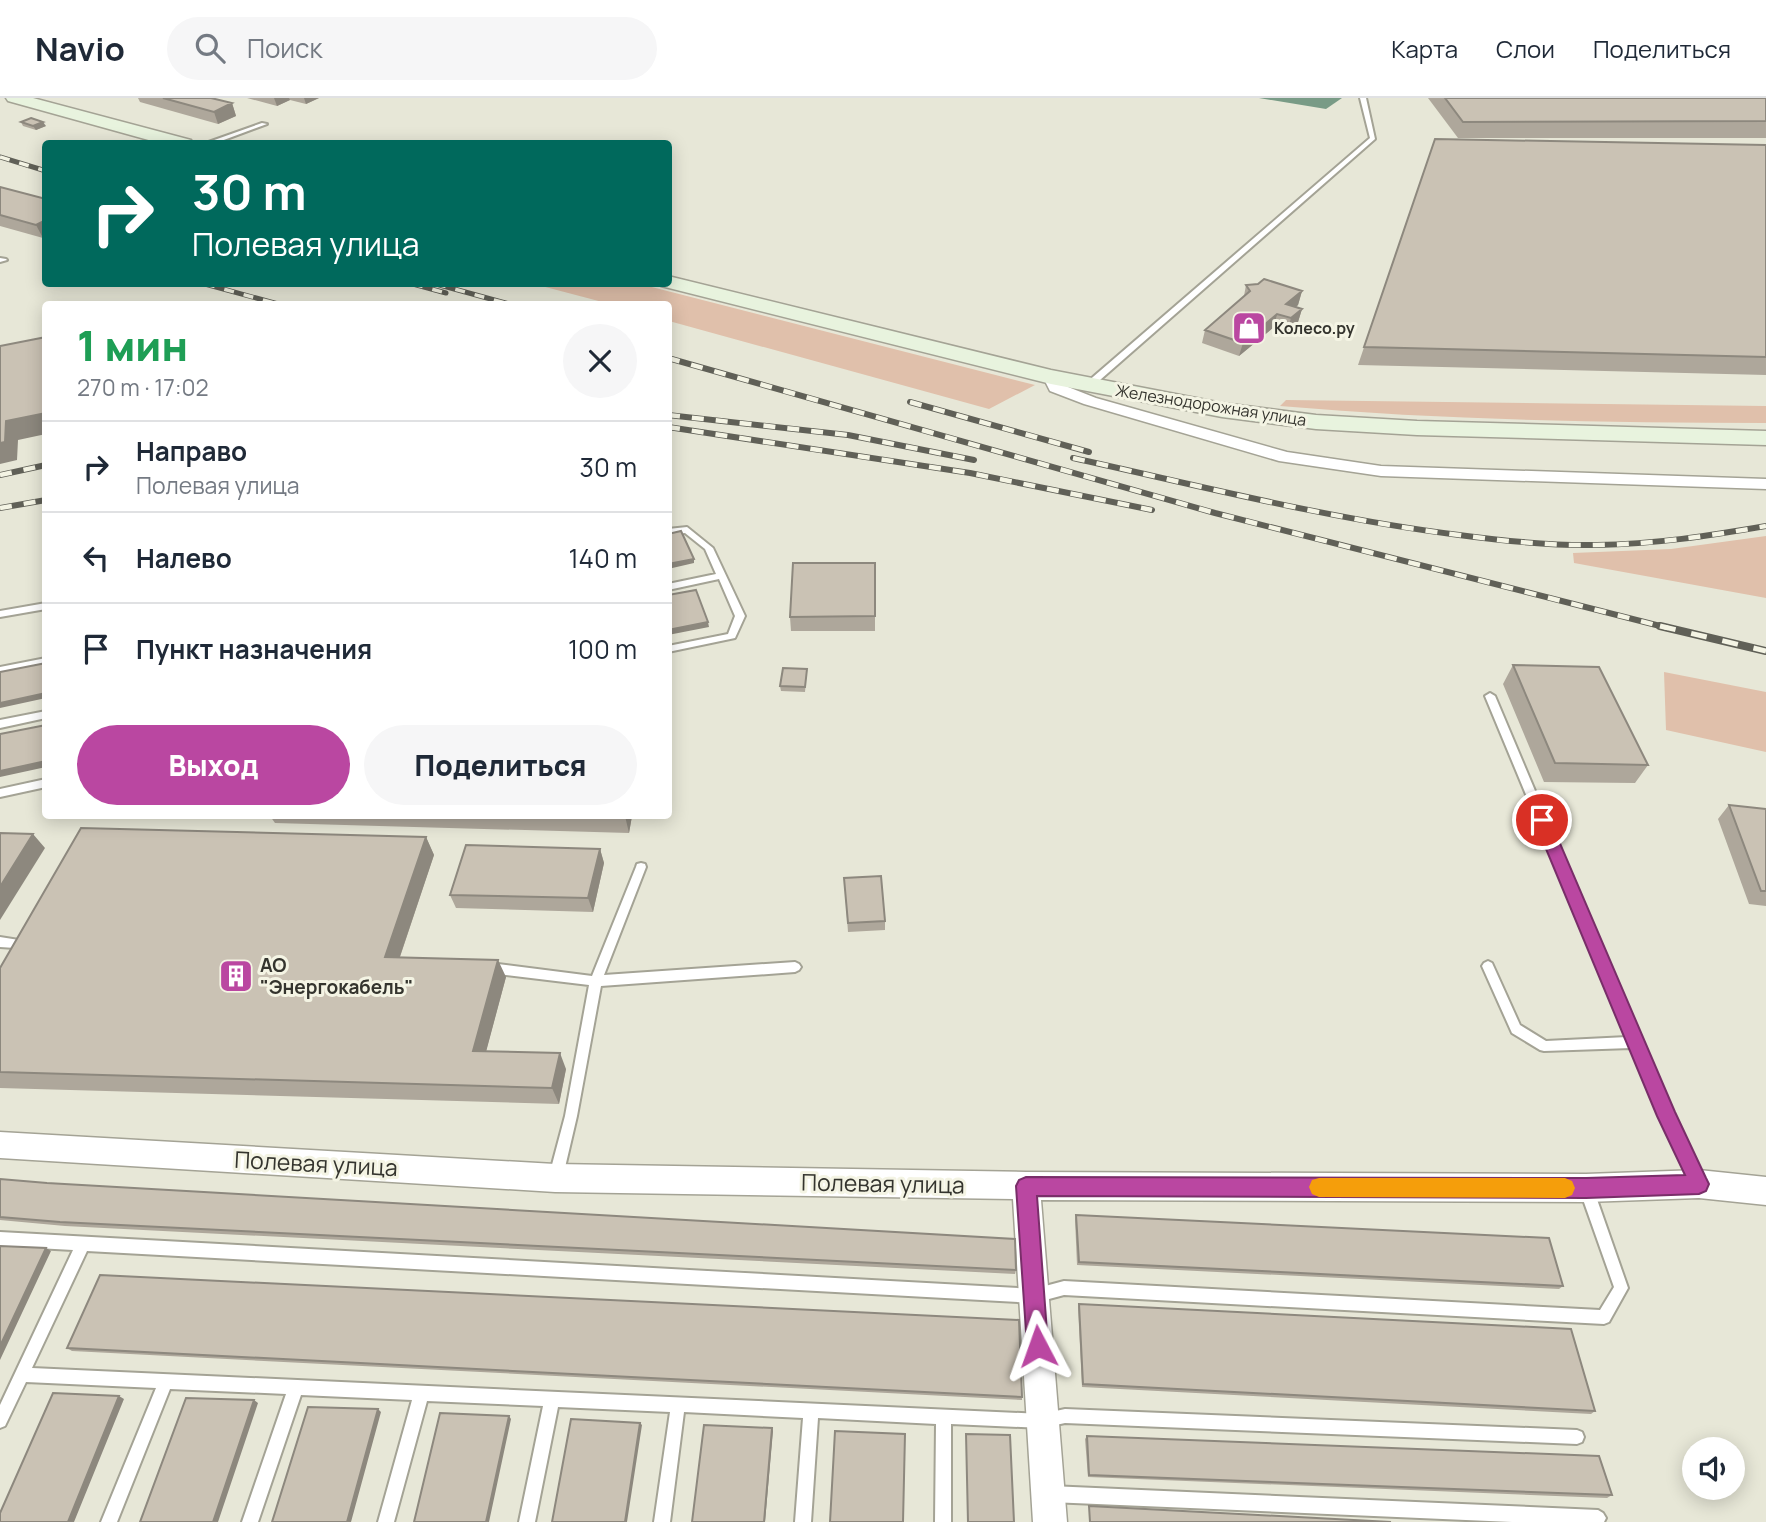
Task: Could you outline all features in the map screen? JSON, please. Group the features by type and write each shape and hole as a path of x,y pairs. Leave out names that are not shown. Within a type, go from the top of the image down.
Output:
{"main road":[{"path":"14,98 170,140"},
{"name":"Железнодорожная улица","path":"672,283 1051,377 1208,408 1316,422 1417,428 1766,438"}],"street":[{"path":"1051,377 1055,388 1090,401 1299,459 1381,471 1766,484"},
{"name":"Полевая улица","path":"0,1145 555,1178 1026,1186 1586,1188 1699,1184 1766,1191"},
{"path":"1026,1186 1049,1508"}],"lane":[{"path":"1088,385 1373,138 1363,98"},
{"path":"217,140 264,124"},
{"path":"672,532 687,530 709,548 740,616 732,636 672,648"},
{"path":"672,586 720,576"},
{"path":"0,614 42,607"},
{"path":"0,670 42,662"},
{"path":"1490,696 1667,1116 1699,1184"},
{"path":"0,724 42,715"},
{"path":"0,793 42,784"},
{"path":"555,1178 571,1116 596,981 641,867"},
{"path":"0,942 13,947 22,931"},
{"path":"473,966 596,981 795,967"},
{"path":"1488,966 1516,1029 1544,1046 1636,1042"},
{"path":"0,1240 1034,1296 1064,1288 1604,1317 1621,1288 1586,1188"},
{"path":"0,1421 83,1244"},
{"path":"22,1375 1042,1421 1065,1416 1577,1437"},
{"path":"109,1522 166,1381"},
{"path":"250,1522 296,1387"},
{"path":"386,1522 422,1392"},
{"path":"527,1522 552,1399"},
{"path":"662,1522 678,1405"},
{"path":"803,1522 811,1410"},
{"path":"943,1522 944,1416"},
{"path":"1049,1508 1598,1518"}],"shaded area":[{"path":"1259,98 1342,98 1326,109"},
{"path":"545,287 652,287 1035,385 989,409 672,322 672,301 599,301"},
{"path":"1286,400 1766,406 1766,423 1462,418 1280,406"},
{"path":"1766,536 1766,598 1574,563 1573,553 1671,549"},
{"path":"1664,672 1766,692 1766,752 1666,730"}],"building":[{"path":"163,98 211,98 232,103 214,112"},
{"path":"1445,98 1766,98 1766,121 1463,122"},
{"path":"31,118 43,122 33,126 21,122"},
{"path":"1435,139 1766,145 1766,357 1364,347"},
{"path":"0,187 42,198 42,222 36,225 0,215"},
{"path":"1264,279 1302,291 1286,304 1302,309 1291,318 1277,314 1243,343 1205,330 1250,291 1246,285 1258,284"},
{"path":"42,338 42,414 6,421 5,442 0,443 0,346"},
{"path":"681,531 694,559 672,563 672,533"},
{"path":"793,563 875,563 875,616 790,617"},
{"path":"696,590 708,622 672,629 672,594"},
{"path":"42,664 42,694 0,703 0,672"},
{"path":"1513,665 1599,667 1648,765 1555,763"},
{"path":"783,668 807,669 805,687 780,686"},
{"path":"42,726 42,762 0,771 0,734"},
{"path":"1729,805 1766,809 1766,891 1761,891"},
{"name":"АО \"Энергокабель\"","path":"81,828 426,837 385,957 498,960 473,1051 560,1053 552,1088 0,1072 0,968"},
{"path":"0,833 33,834 0,887"},
{"path":"466,845 600,849 588,898 450,895"},
{"path":"881,876 885,921 848,923 844,878"},
{"path":"0,1179 1015,1239 1016,1270 0,1217"},
{"path":"1076,1215 1549,1238 1563,1286 1079,1262"},
{"path":"0,1246 46,1248 0,1346"},
{"path":"100,1275 1019,1320 1022,1397 67,1348"},
{"path":"1079,1304 1571,1329 1595,1411 1083,1384"},
{"path":"53,1393 119,1396 68,1522 0,1522 0,1513"},
{"path":"186,1398 254,1400 213,1522 140,1522"},
{"path":"308,1407 378,1409 347,1522 272,1522"},
{"path":"440,1413 509,1416 486,1522 414,1522"},
{"path":"571,1419 640,1423 625,1522 552,1522"},
{"path":"704,1425 772,1428 764,1522 692,1522"},
{"path":"835,1431 905,1434 903,1522 830,1522"},
{"path":"966,1434 1010,1435 1014,1522 968,1522"},
{"path":"1087,1436 1599,1456 1612,1495 1089,1475"},
{"path":"1089,1506 1391,1522 1090,1522"}],"railway":[{"path":"0,157 42,170"},
{"path":"216,287 267,301"},
{"path":"424,287 446,293"},
{"path":"447,287 498,301"},
{"path":"672,359 1215,513 1662,626"},
{"path":"910,402 1089,452"},
{"path":"672,415 848,435 974,460"},
{"path":"672,428 970,473 1152,510"},
{"path":"1073,458 1313,511 1410,528 1510,541 1562,545 1640,543 1766,526"},
{"path":"0,475 42,466"},
{"path":"0,508 42,501"},
{"path":"1662,626 1766,651"},
{"path":"1662,626 1668,628"}],"slow traffic":[{"path":"1319,1187 1565,1188"}],"place":[{"name":"Колесо.ру","path":"1249,328"},
{"name":"АО \"Энергокабель\"","path":"236,976"}],"route":[{"path":"1038,1346 1026,1186 1586,1188 1699,1184 1667,1116 1542,820"}]}
